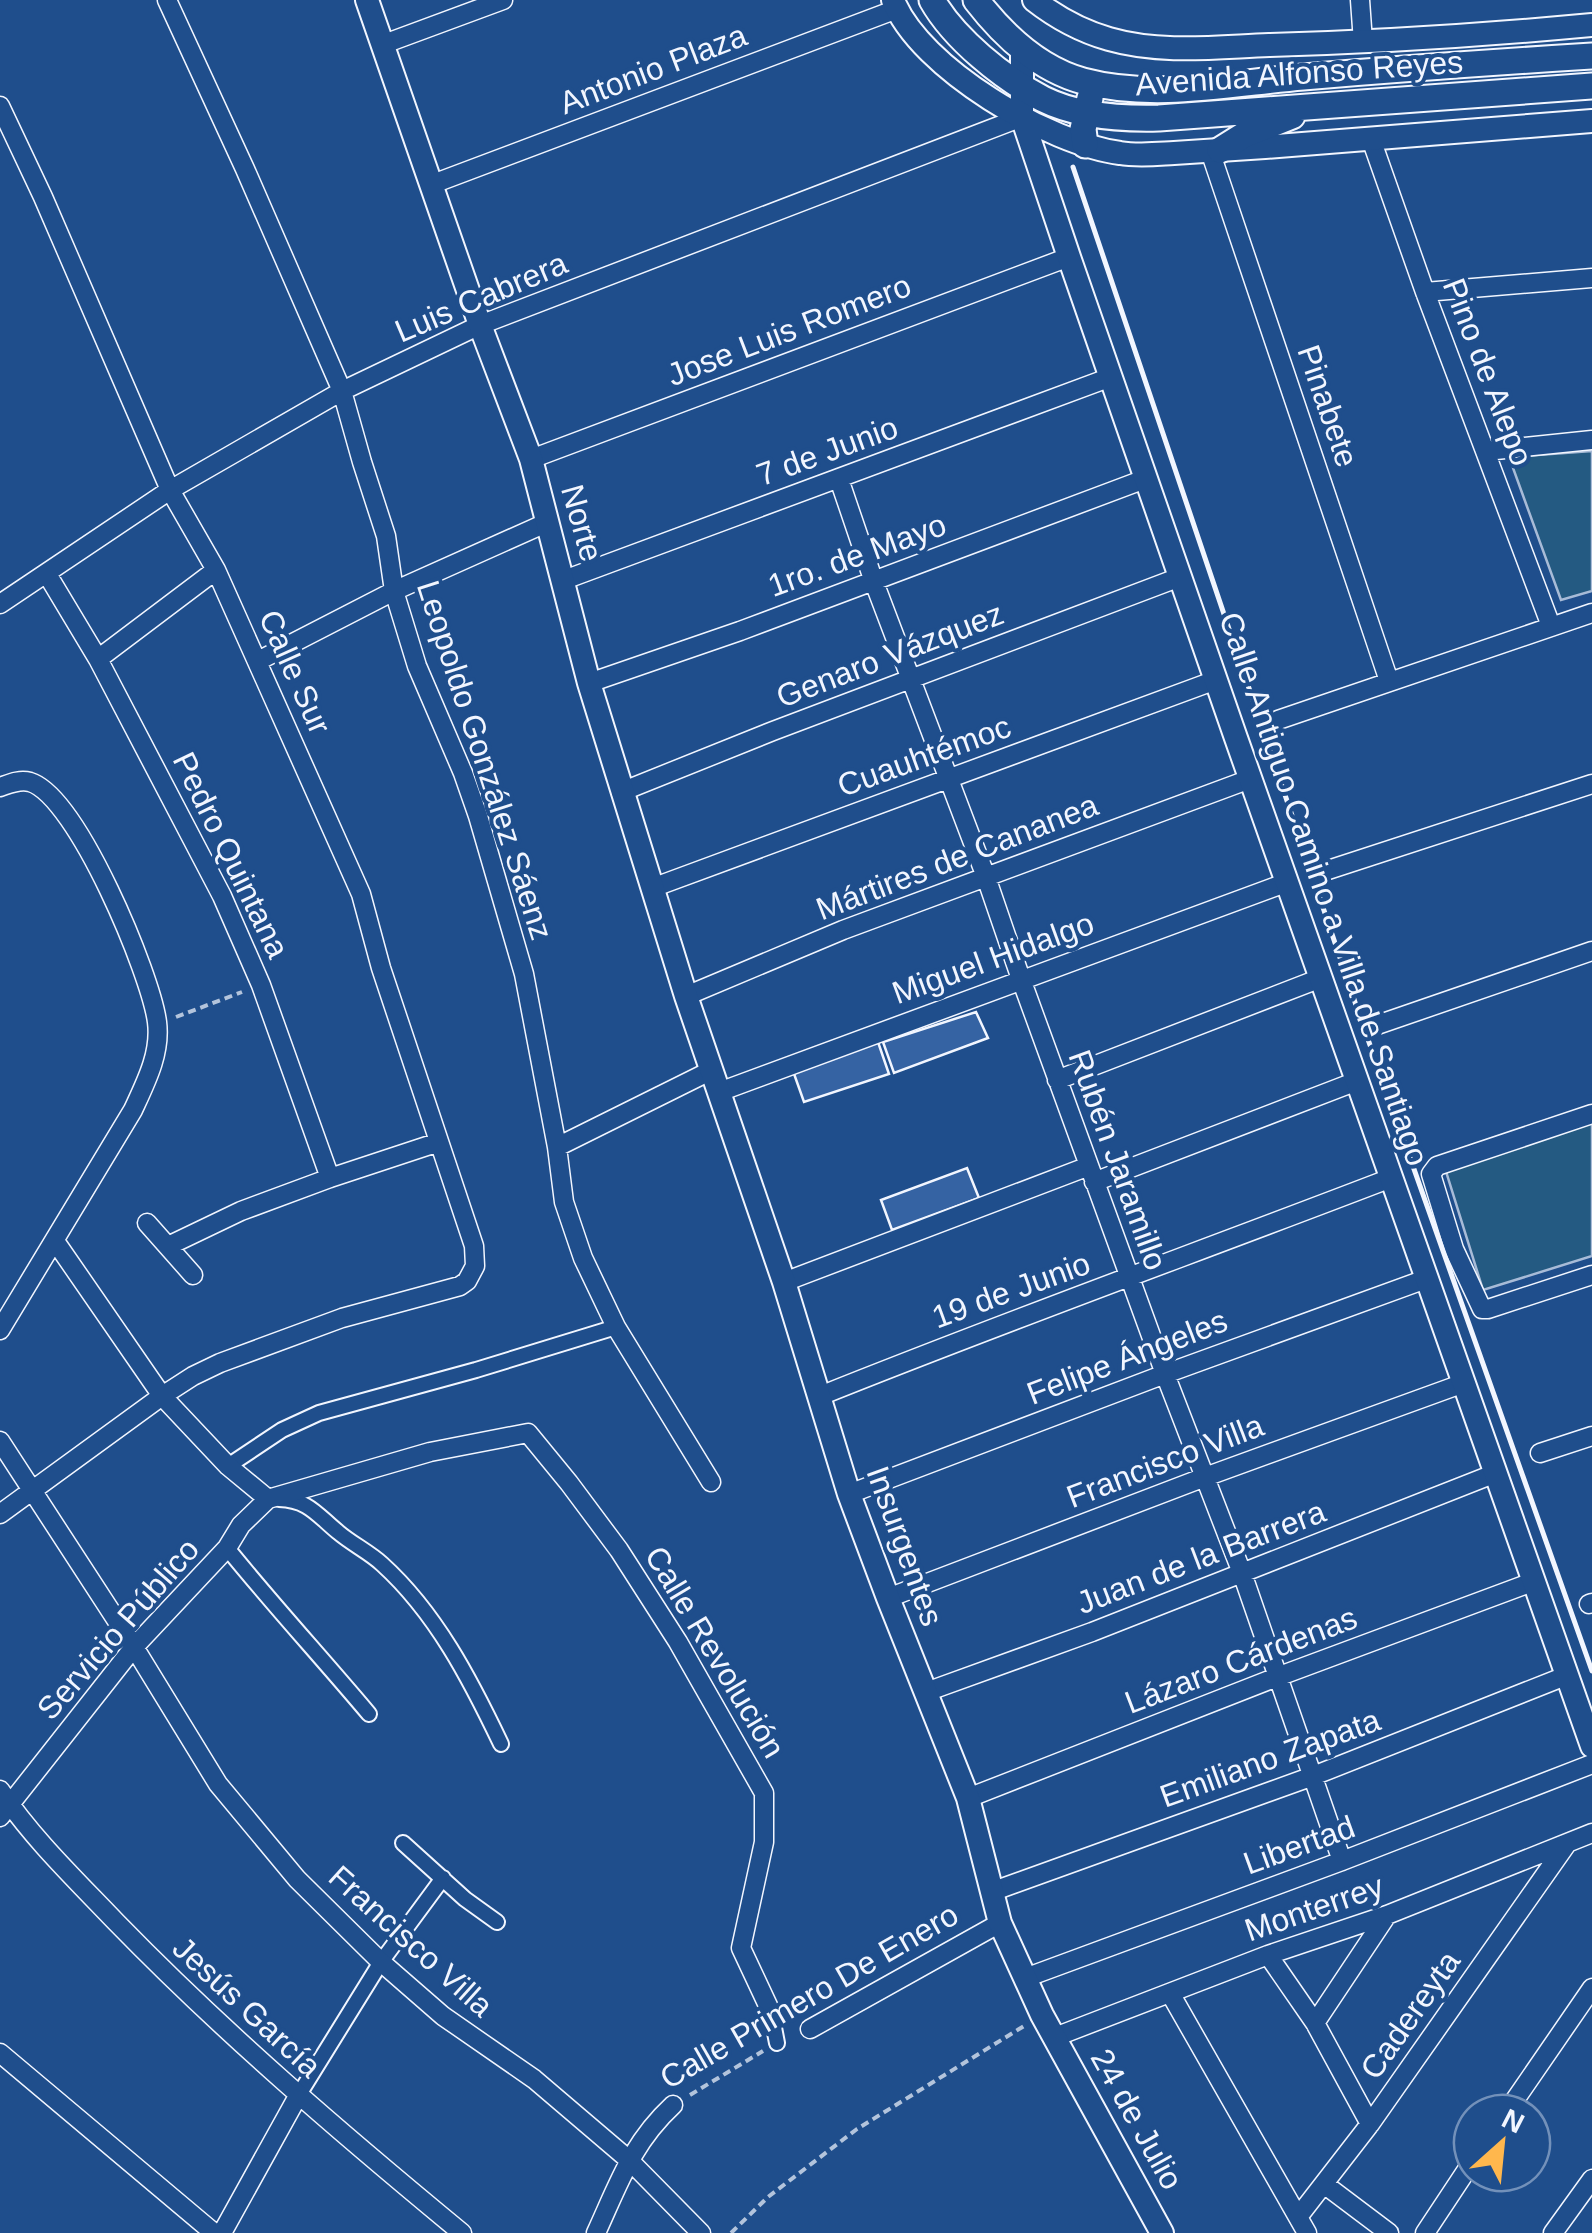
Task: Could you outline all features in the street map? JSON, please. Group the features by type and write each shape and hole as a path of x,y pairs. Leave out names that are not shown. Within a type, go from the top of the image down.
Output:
{"main road":[{"name":"Avenida Alfonso Reyes","path":"932,0 983,58 1045,100 1086,112 1159,118 1592,86"},
{"name":"Avenida Alfonso Reyes","path":"976,0 1022,49 1056,70 1094,83 1165,90 1592,56"},
{"path":"996,0 1022,49"},
{"path":"1085,146 1082,134 1094,83"},
{"path":"1215,150 1315,106"}],"street":[{"name":"Leopoldo González Sáenz","path":"166,0 342,392 386,536 394,591 417,666 478,816 524,974 564,1202 584,1258 616,1328 711,1482"},
{"name":"Norte","path":"367,0 531,459 621,792 716,1081"},
{"path":"384,44 504,0"},
{"path":"1034,0 1088,32 1153,48 1362,42 1592,25"},
{"path":"1360,0 1362,42"},
{"path":"895,4 912,30 982,94 1022,118 1085,146 1124,154 1592,121"},
{"name":"Antonio Plaza","path":"430,185 895,4"},
{"name":"Calle Antiguo Camino a Villa de Santiago","path":"1022,49 1022,118 1356,1082 1592,1746"},
{"name":"Calle Sur","path":"0,106 170,490 216,570 361,894 381,968 474,1246 475,1266 460,1286 342,1318 248,1351 162,1396"},
{"name":"Luis Cabrera","path":"0,604 170,490 342,392 480,325 1022,118"},
{"name":"Pino de Alepo","path":"1371,139 1424,292 1551,626"},
{"name":"Pinabete","path":"1215,150 1389,680"},
{"name":"Jose Luis Romero","path":"531,459 1069,256"},
{"path":"1424,292 1592,278"},
{"name":"7 de Junio","path":"564,580 1110,377"},
{"path":"1486,451 1592,440"},
{"name":"Rubén Jaramillo","path":"839,479 1165,1374 1242,1574 1342,1862"},
{"name":"1ro. de Mayo","path":"589,683 874,582 1145,479"},
{"path":"258,661 394,591 546,523"},
{"path":"98,659 216,570"},
{"name":"Pedro Quintana","path":"47,574 98,659 222,896 261,985 330,1178"},
{"name":"Genaro Vázquez","path":"621,792 1180,576"},
{"path":"1278,720 1592,613"},
{"name":"Cuauhtémoc","path":"652,888 1216,680"},
{"name":"Mártires de Cananea","path":"686,996 843,930 1250,779"},
{"path":"0,787 30,782 52,798 88,848 127,934 157,1024 156,1051 133,1110 0,1330"},
{"path":"1325,871 1592,784"},
{"name":"Miguel Hidalgo","path":"557,1148 716,1081 1020,979 1288,882"},
{"path":"1377,1025 1592,951"},
{"path":"1057,1080 1321,978"},
{"name":"Insurgentes","path":"716,1081 784,1282 849,1494 968,1798 1000,1923 1055,2038"},
{"path":"784,1282 1356,1082"},
{"path":"1592,1114 1434,1168 1431,1178 1454,1249 1484,1310 1592,1274"},
{"path":"168,1246 241,1212 439,1142"},
{"name":"19 de Junio","path":"820,1396 1391,1178"},
{"path":"146,1223 193,1275"},
{"path":"55,1241 162,1396 228,1466 268,1499 294,1500 306,1505 381,1563 430,1616 480,1698 502,1744"},
{"name":"Felipe Ángeles","path":"849,1494 1426,1279"},
{"path":"228,1466 282,1430 319,1413 616,1328"},
{"name":"Francisco Villa","path":"888,1598 1464,1382"},
{"path":"0,1514 162,1396"},
{"name":"Calle Revolución","path":"268,1499 430,1452 528,1433 619,1550 678,1642 764,1793 764,1842 741,1948 771,2012 777,2043"},
{"path":"1540,1453 1592,1436"},
{"name":"Francisco Villa","path":"0,1440 218,1784 297,1879 381,1962 443,2016 534,2079 629,2160 701,2233"},
{"name":"Juan de la Barrera","path":"926,1692 1242,1574 1496,1473"},
{"name":"Servicio Público","path":"3,1804 134,1647 268,1499"},
{"path":"227,1548 369,1714"},
{"name":"Lázaro Cárdenas","path":"968,1798 1535,1581"},
{"name":"Emiliano Zapata","path":"992,1892 1313,1776 1568,1674"},
{"name":"Libertad","path":"1024,1978 1342,1862 1592,1764"},
{"name":"Jesús García","path":"3,1804 150,1957 298,2096 462,2233"},
{"name":"Monterrey","path":"1055,2038 1268,1955 1387,1915 1592,1833"},
{"path":"403,1843 465,1899 498,1922"},
{"name":"Cadereyta","path":"1303,2225 1324,2184 1566,1845"},
{"path":"222,2233 298,2096 381,1962 443,1878"},
{"path":"1316,2024 1387,1915"},
{"name":"Calle Primero De Enero","path":"810,2029 1000,1923"},
{"path":"1268,1955 1316,2024 1370,2124"},
{"path":"1520,2093 1592,1988"},
{"path":"1170,1992 1303,2225"},
{"name":"24 de Julio","path":"1055,2038 1162,2233"},
{"path":"0,2053 214,2233"},
{"name":"Calle Primero De Enero","path":"596,2233 629,2160 652,2125 672,2105"},
{"path":"1553,2233 1592,2179"},
{"path":"1324,2184 1389,2233"},
{"path":"1425,2233 1452,2192"}],"path":[{"path":"157,1024 261,985"},
{"path":"731,2233 768,2197 856,2128 1042,2015"},
{"name":"Calle Primero De Enero","path":"672,2105 777,2043"}],"shaded area":[{"path":"1592,451 1592,591 1561,600 1509,457"},
{"path":"1592,1120 1592,1256 1483,1290 1444,1165"}],"building":[{"path":"976,1012 988,1038 894,1073 883,1042"},
{"path":"878,1042 889,1074 804,1102 793,1071"},
{"path":"967,1168 979,1198 892,1230 881,1200"}],"wall":[{"path":"1073,167 1359,1014 1592,1671"}]}
